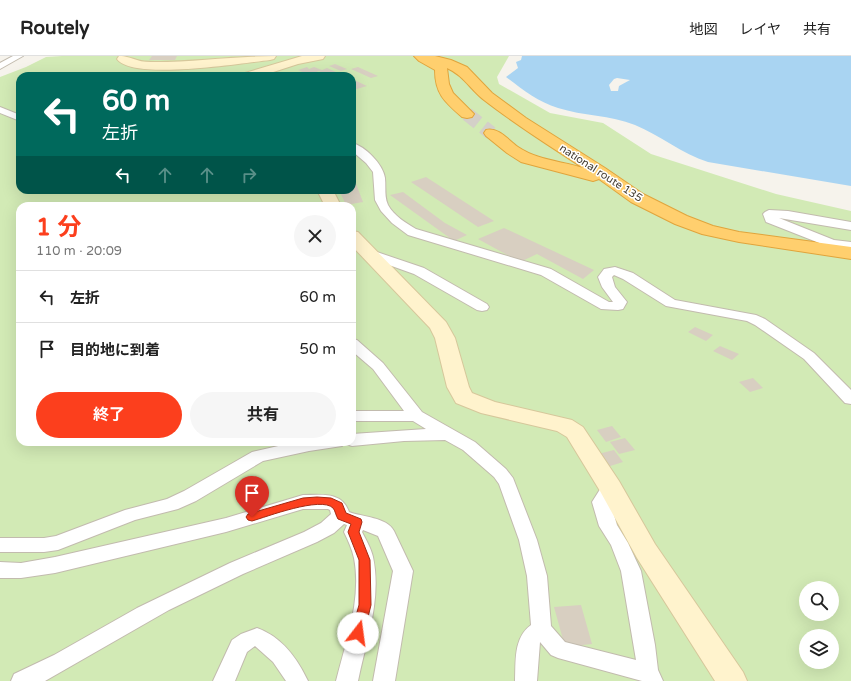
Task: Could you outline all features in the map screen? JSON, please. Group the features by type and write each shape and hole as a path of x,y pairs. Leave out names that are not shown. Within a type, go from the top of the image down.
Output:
{"highway":[{"path":"417,56 428,60 441,68 442,87 444,93 467,114"},
{"name":"national route 135","path":"420,56 447,63 462,70 487,96 521,121 637,198 681,220 708,230 739,237 851,253"},
{"name":"national route 135","path":"490,133 512,150 527,159 611,180"}],"street":[{"path":"0,66 20,56"},
{"path":"125,57 135,64 148,66 212,64 270,56"},
{"path":"261,72 294,61 319,56"},
{"path":"0,110 16,116"},
{"path":"356,149 368,158 377,170 380,183 379,192 383,206 399,224 412,232 512,264 546,272 606,306 618,306 620,302 609,287 605,277 609,272 615,271 628,276 672,303 751,318 760,322 809,356 851,399"},
{"path":"851,226 788,215 769,214 770,219 798,229 831,244 851,246"},
{"path":"356,240 439,326 445,338 458,387 464,398 490,408 564,425 575,432 610,487 646,551 732,681"},
{"path":"368,254 419,271 482,307"},
{"path":"356,347 378,366 416,416 469,446 500,473 507,482 528,540 537,576 541,629 558,649 651,677 631,571 619,543 608,526 601,502 610,487"},
{"path":"356,416 416,416"},
{"path":"356,440 404,435 449,434"},
{"path":"0,546 44,545 58,543 131,515 190,496 258,456 304,446"},
{"path":"0,570 9,571 32,569 55,565 226,525 303,502 331,502 338,506 349,519 364,560 365,605 347,681"},
{"path":"22,681 51,668 124,624 204,582 312,536 334,524 349,519 375,526 385,531 403,570 384,681"},
{"path":"526,681 528,643 532,635 541,629"},
{"path":"224,681 239,646 248,640 257,637 267,642 290,667 297,681"}],"green space":[{"path":"62,56 509,56 497,77 499,84 550,113 603,123 651,154 776,194 851,211 851,681 0,681 0,77 46,57"}],"water":[{"path":"522,56 851,56 851,186 708,162 698,159 635,125 616,119 567,111 551,105 530,95 506,77 518,68 516,62 521,60","holes":["614,79 630,80 619,86 618,91 611,91 609,85"]}],"building":[{"path":"152,56 177,56 175,60 149,60"},
{"path":"335,64 347,69 341,71 329,66"},
{"path":"307,67 309,69 314,67 322,70 327,68 336,72 302,72 298,70"},
{"path":"358,67 378,76 371,78 351,69"},
{"path":"356,81 367,86 356,89"},
{"path":"426,177 494,221 478,227 411,182"},
{"path":"356,184 363,202 356,203 356,202 345,202 341,194 356,194"},
{"path":"403,192 445,223 467,235 454,241 390,195"},
{"path":"504,228 594,270 583,279 537,254 520,262 478,239"},
{"path":"695,327 713,335 706,341 688,332"},
{"path":"720,346 739,354 732,360 713,351"},
{"path":"753,378 763,388 750,392 739,382"},
{"path":"612,426 621,437 606,442 597,430"},
{"path":"625,438 635,450 619,454 610,442"},
{"path":"614,450 623,462 607,467 598,454"},
{"path":"581,605 592,644 565,647 554,607"}],"tunnel":[{"path":"467,114 491,133"}],"route":[{"path":"252,517 303,502 317,501 331,502 338,506 341,516 357,522 353,532 364,560 365,605 358,633"}]}
